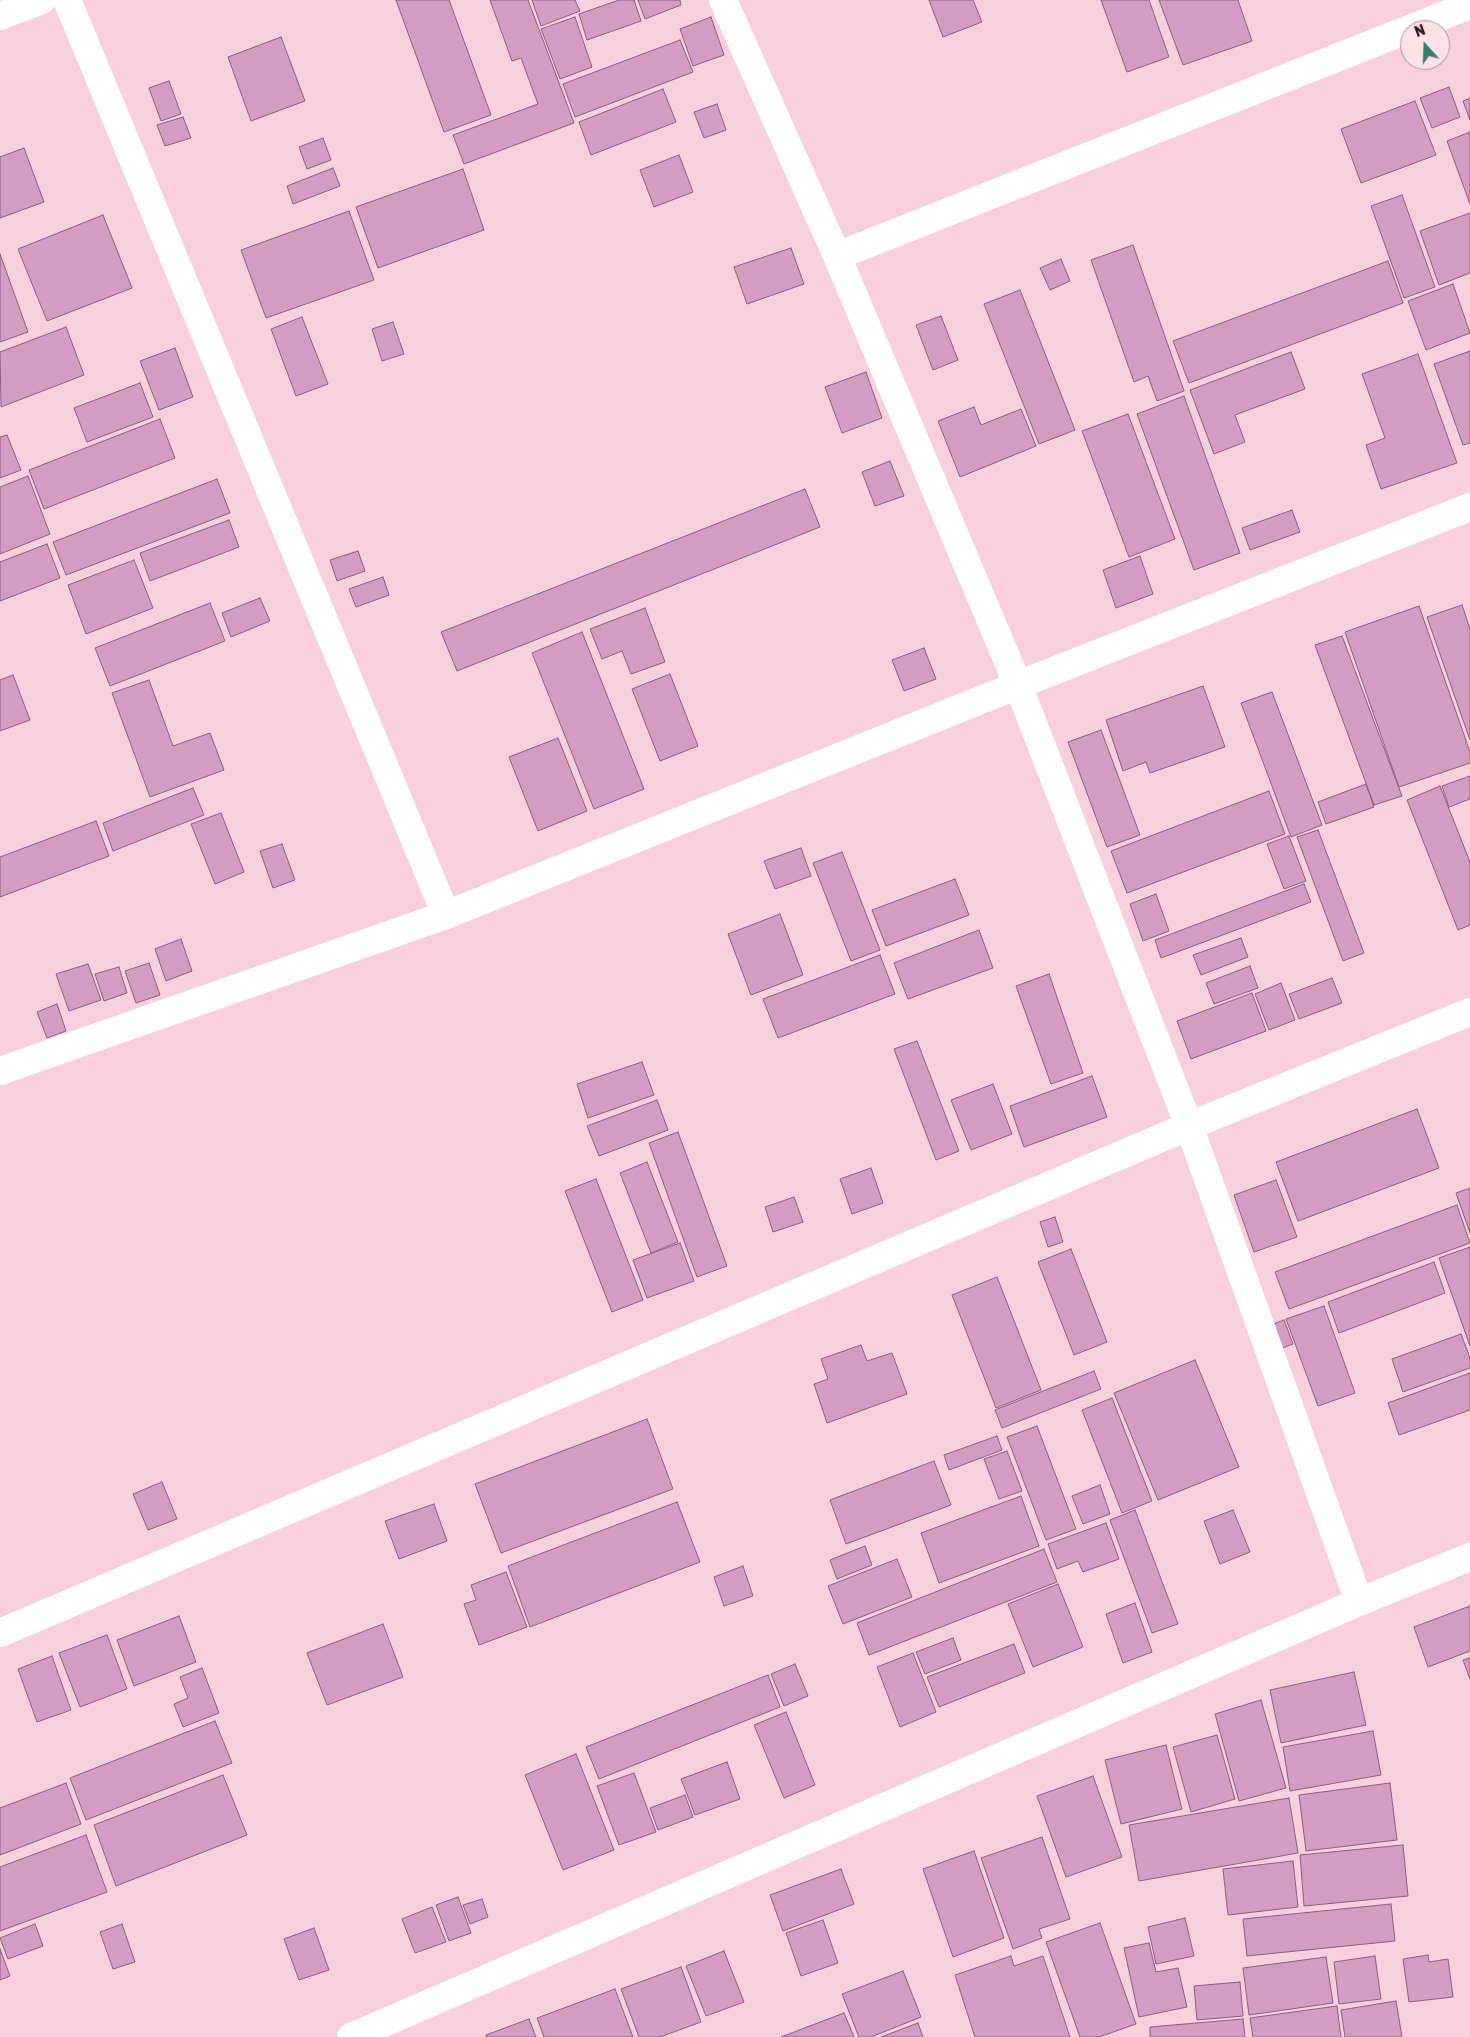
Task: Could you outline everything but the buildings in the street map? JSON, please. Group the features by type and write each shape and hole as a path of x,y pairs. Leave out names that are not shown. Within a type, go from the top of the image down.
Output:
{"street":[{"path":"0,16 42,0"},
{"path":"67,0 446,915"},
{"path":"723,0 837,256 1018,685 1189,1126 1359,1602"},
{"path":"837,256 1470,5"},
{"path":"0,1070 446,915 1018,685 1470,507"},
{"path":"0,1633 1189,1126 1470,1012"},
{"path":"351,2037 1359,1602 1470,1557"}]}
